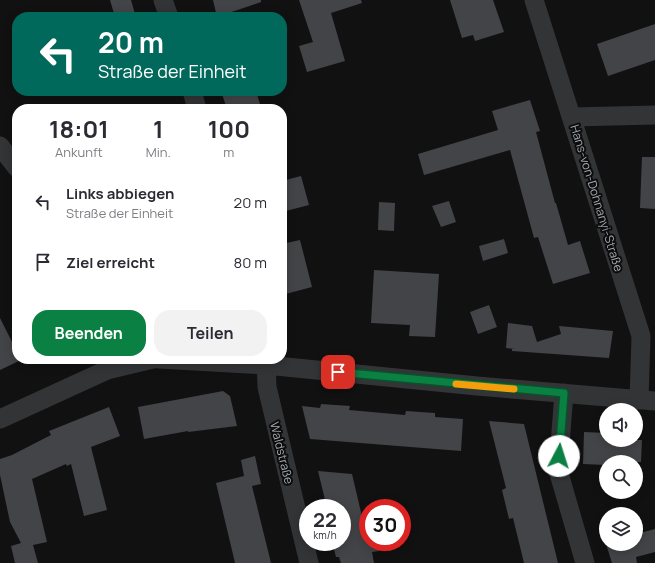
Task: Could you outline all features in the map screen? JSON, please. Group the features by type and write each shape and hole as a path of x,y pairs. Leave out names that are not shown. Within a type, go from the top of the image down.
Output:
{"street":[{"path":"163,0 167,12"},
{"name":"Hans-von-Dohnanyi-Straße","path":"534,0 641,336 647,400"},
{"path":"572,117 655,115"},
{"path":"0,146 12,162"},
{"path":"0,419 107,370 132,364"},
{"name":"Waldstraße","path":"266,364 267,387 309,563"},
{"path":"285,364 564,393 647,400"},
{"path":"564,393 558,470 585,563"}],"building":[{"path":"110,0 131,0 134,12 114,12"},
{"path":"213,0 261,0 261,2 232,12 216,12"},
{"path":"299,0 361,0 362,3 331,13 345,61 307,72 299,46 313,42"},
{"path":"450,0 493,0 504,32 475,41 473,35 462,38"},
{"path":"655,24 655,60 608,76 597,44"},
{"path":"223,96 258,96 260,104 225,104"},
{"path":"530,100 540,131 536,132 568,245 580,241 590,273 553,284 538,237 534,238 510,150 424,175 418,154 498,130 492,111"},
{"path":"642,157 655,157 655,209 640,208"},
{"path":"301,176 309,205 287,211 287,180"},
{"path":"449,201 456,222 441,227 432,206"},
{"path":"379,202 395,203 394,231 378,230"},
{"path":"504,239 508,253 483,261 479,246"},
{"path":"300,240 312,287 287,294 287,243"},
{"path":"374,270 439,274 435,337 409,336 410,325 371,323"},
{"path":"489,305 497,327 478,334 470,312"},
{"path":"0,318 12,342 13,364 0,370"},
{"path":"508,323 532,326 537,342 561,334 559,326 613,331 609,358 512,351 512,349 515,349 506,348"},
{"path":"223,391 230,396 237,426 188,431 144,439 138,407"},
{"path":"321,404 350,406 349,410 405,415 406,411 435,413 435,417 463,419 461,451 310,439 302,406 320,408"},
{"path":"109,407 120,436 91,447 107,510 84,516 71,464 67,466 66,464 32,479 47,542 33,545 38,563 15,563 11,546 21,543 10,522 0,475 0,459 12,455 51,435 49,431"},
{"path":"489,421 524,424 558,563 524,563 513,518 509,519 502,490 506,488"},
{"path":"584,432 599,433 599,447 642,447 641,455 599,455 599,465 583,464"},
{"path":"255,456 261,484 252,486 271,563 235,563 216,483 244,476 241,460"},
{"path":"318,471 352,474 359,504 359,551 379,551 372,552 374,563 341,563 339,557 336,557 334,551 351,551 351,499 325,499"},
{"path":"655,529 655,552 636,557 637,563 612,563 608,551 643,551 643,532"}],"slow traffic":[{"path":"456,384 514,389"}],"route":[{"path":"338,372 564,393 559,456"}]}
